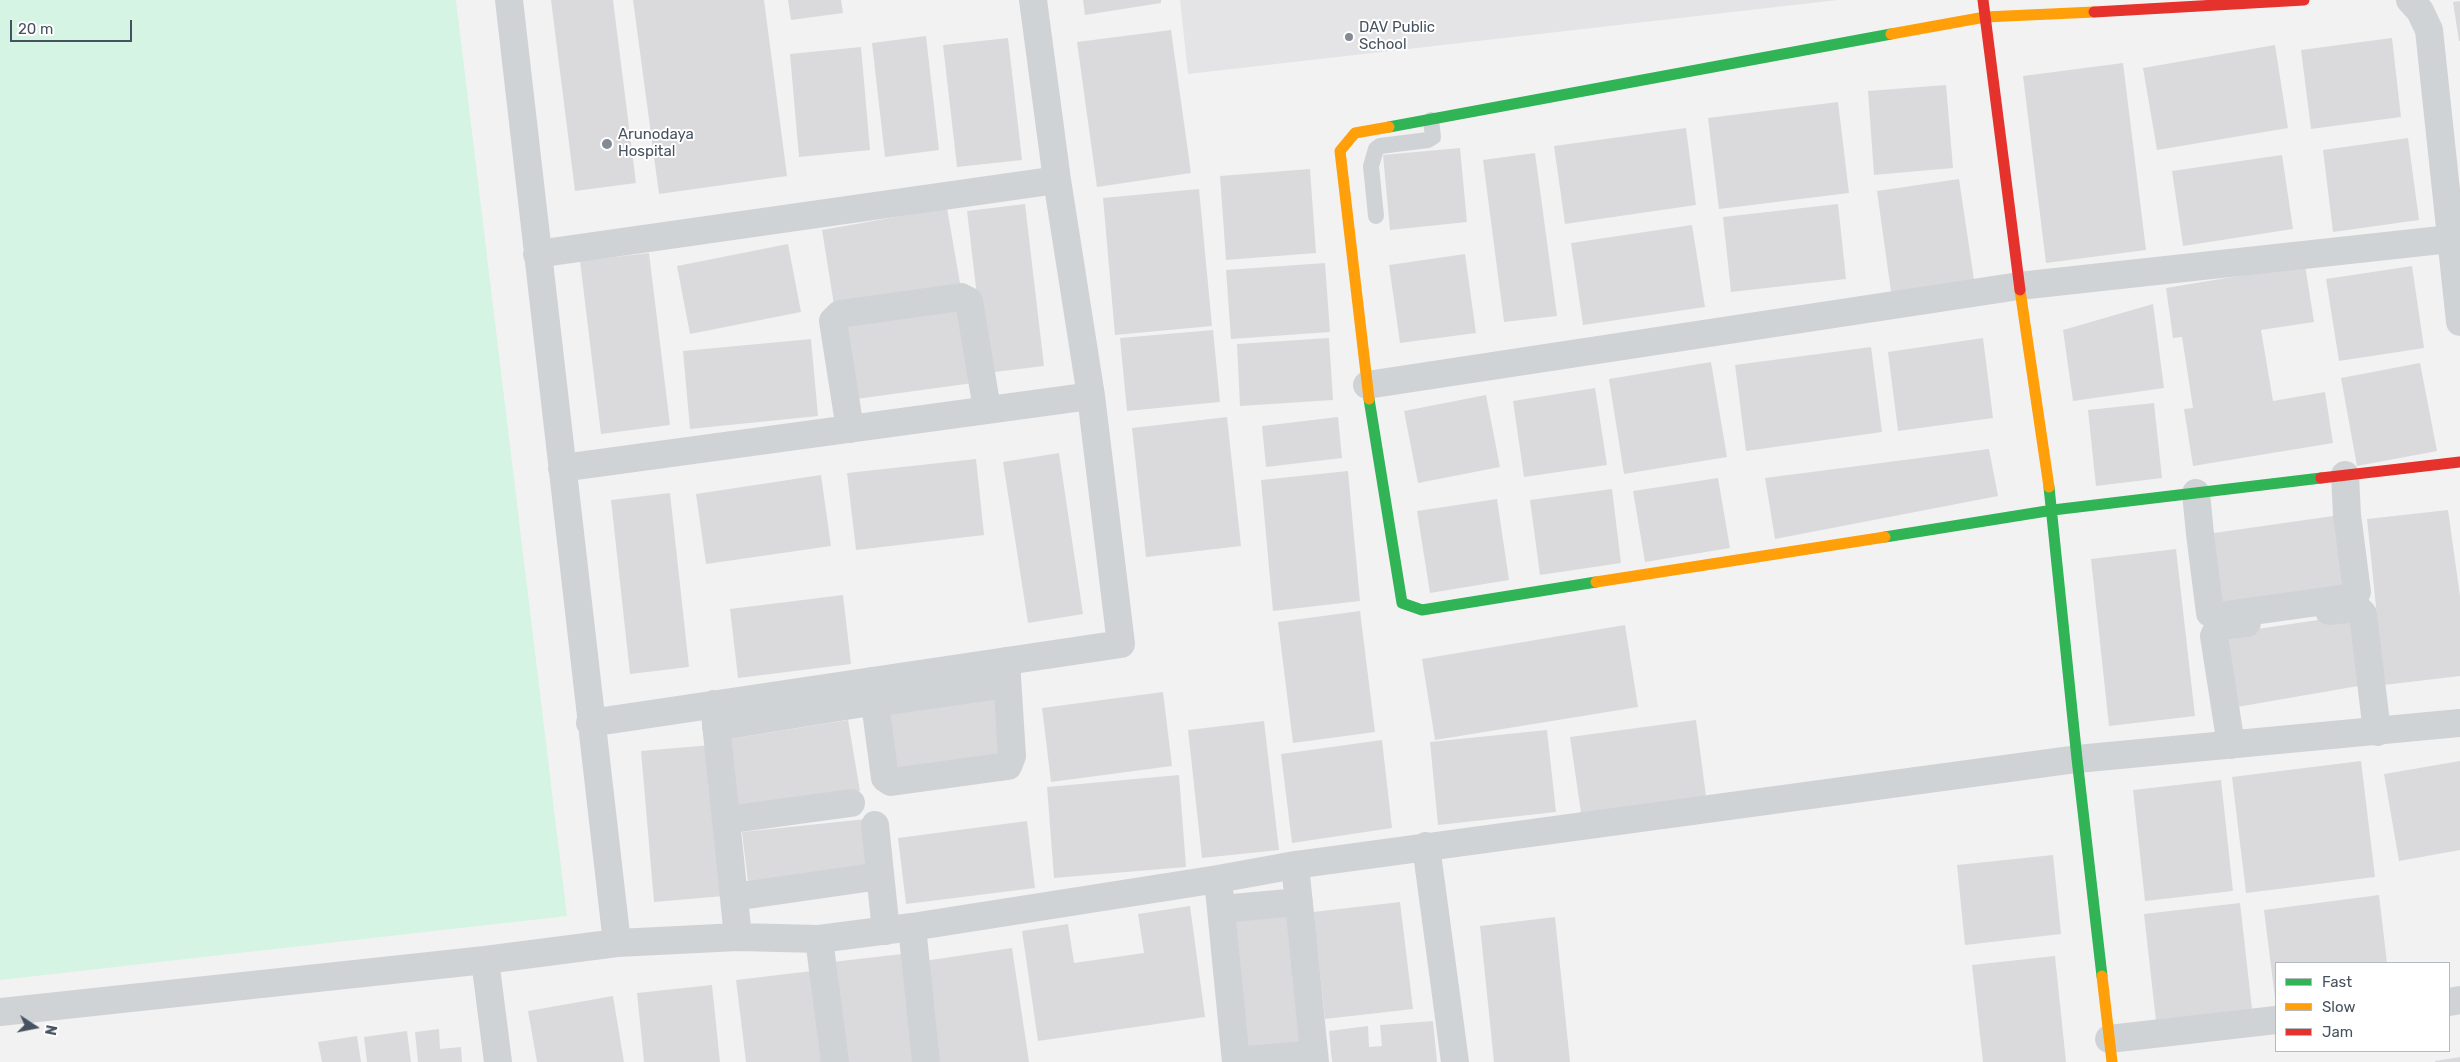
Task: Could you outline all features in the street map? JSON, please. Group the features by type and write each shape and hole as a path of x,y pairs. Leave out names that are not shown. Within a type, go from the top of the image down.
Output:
{"street":[{"path":"509,0 590,723 617,943"},
{"path":"590,723 715,716 1007,673 1121,644 1091,396 1057,180 1033,0"},
{"path":"1983,0 2019,286 2052,510 2077,759 2111,1050 2275,1020"},
{"path":"2304,0 2177,4 1986,17 1355,133 1340,151 1367,385 1402,603 1422,610 2052,510 2460,462"},
{"path":"2410,0 2420,11 2429,30 2460,322"},
{"path":"537,254 1057,180"},
{"path":"1367,385 2019,286 2450,239"},
{"path":"850,429 834,321 840,314 961,297 969,301 987,409"},
{"path":"562,468 1091,396"},
{"path":"2196,493 2210,613 2218,616 2354,597 2357,592 2347,515 2345,475"},
{"path":"2231,745 2214,636 2219,626 2357,608 2363,614 2377,732"},
{"path":"865,693 885,778 891,782 1008,766 1012,756 1007,673"},
{"path":"864,756 865,693"},
{"path":"715,716 738,937"},
{"path":"0,1012 485,960 617,943 738,937 820,948 913,936 1294,865 1426,846 2077,759 2460,724"},
{"path":"726,820 851,803"},
{"path":"876,825 886,931"},
{"path":"1426,846 1455,1062"},
{"path":"1218,879 1236,1062 1315,1058 1294,865"},
{"path":"734,897 880,876"},
{"path":"1221,910 1298,902"},
{"path":"820,948 886,931 913,936"},
{"path":"913,936 926,1062"},
{"path":"820,948 835,1062"},
{"path":"485,960 498,1062"}],"lane":[{"path":"1376,216 1371,166 1376,148 1428,140 1432,137 1431,120"}],"shaded area":[{"name":"DAV Public School","path":"1180,0 1838,0 1188,74"}],"green space":[{"path":"0,0 456,0 567,916 0,980"}],"building":[{"path":"551,0 613,0 636,183 575,191"},
{"path":"633,0 764,0 787,176 659,194"},
{"path":"788,0 841,0 843,13 791,20"},
{"path":"1083,0 1161,0 1161,3 1085,15"},
{"path":"2460,1 2460,41 2459,41 2453,2"},
{"path":"1171,30 1191,173 1097,187 1077,42"},
{"path":"926,36 939,150 885,157 872,43"},
{"path":"1008,38 1022,160 957,167 943,45"},
{"path":"2392,38 2401,117 2311,129 2301,50"},
{"path":"2275,45 2288,128 2157,150 2143,68"},
{"path":"861,47 870,150 799,157 790,54"},
{"path":"2123,63 2146,250 2046,263 2023,76"},
{"path":"1946,85 1953,168 1874,175 1868,91"},
{"path":"1838,102 1849,193 1719,209 1708,118"},
{"path":"1686,128 1696,205 1565,224 1554,146"},
{"path":"2408,138 2419,220 2333,232 2323,150"},
{"path":"1460,148 1467,222 1390,230 1383,155"},
{"path":"1535,153 1557,316 1504,322 1483,160"},
{"path":"2282,155 2293,229 2183,246 2172,171"},
{"path":"1310,169 1316,253 1226,260 1220,176"},
{"path":"1959,179 1974,280 1891,292 1877,191"},
{"path":"1199,189 1212,326 1115,335 1103,198"},
{"path":"1025,204 1044,366 986,373 967,211"},
{"path":"1838,204 1846,279 1731,292 1723,217"},
{"path":"947,208 961,289 835,311 822,230"},
{"path":"1692,225 1705,307 1583,325 1571,243"},
{"path":"788,244 801,312 690,334 677,266"},
{"path":"649,253 670,425 601,434 580,261"},
{"path":"1465,254 1476,333 1400,343 1389,265"},
{"path":"1325,263 1330,332 1231,339 1226,270"},
{"path":"2305,265 2314,322 2261,330 2273,401 2325,392 2333,443 2193,466 2184,409 2193,408 2182,337 2173,338 2166,288"},
{"path":"2412,266 2424,348 2339,361 2326,279"},
{"path":"962,302 973,383 849,400 839,320"},
{"path":"2153,304 2164,388 2073,401 2063,330"},
{"path":"1213,330 1220,402 1127,411 1120,338"},
{"path":"1329,338 1333,400 1240,406 1237,344"},
{"path":"1983,338 1993,418 1898,431 1888,352"},
{"path":"811,339 818,416 690,429 683,351"},
{"path":"1871,347 1882,432 1746,451 1735,365"},
{"path":"1711,362 1727,457 1624,474 1609,379"},
{"path":"2420,363 2437,451 2357,466 2341,378"},
{"path":"1595,388 1607,465 1524,477 1513,401"},
{"path":"1486,395 1500,467 1418,483 1404,411"},
{"path":"2154,403 2162,478 2096,486 2088,410"},
{"path":"1227,417 1241,546 1146,557 1132,428"},
{"path":"1338,417 1342,458 1266,467 1262,426"},
{"path":"1989,449 1998,496 1775,539 1765,478"},
{"path":"1059,453 1083,614 1028,623 1003,462"},
{"path":"976,459 984,535 856,550 847,473"},
{"path":"1348,471 1360,601 1273,611 1261,480"},
{"path":"821,475 831,546 706,564 696,494"},
{"path":"1718,478 1730,548 1645,562 1633,491"},
{"path":"1612,489 1621,563 1540,575 1530,500"},
{"path":"670,493 689,667 630,674 611,500"},
{"path":"1497,499 1509,580 1430,593 1417,511"},
{"path":"2448,510 2460,596 2460,676 2384,685 2367,519"},
{"path":"2340,515 2350,589 2215,610 2207,534"},
{"path":"2176,549 2195,716 2109,726 2091,559"},
{"path":"843,595 851,664 738,678 730,609"},
{"path":"1360,611 1375,732 1293,743 1278,622"},
{"path":"2358,614 2364,685 2237,707 2217,635"},
{"path":"1625,625 1638,707 1435,740 1422,659"},
{"path":"1000,691 1009,760 892,778 882,707"},
{"path":"1163,692 1172,766 1051,782 1042,708"},
{"path":"848,720 860,791 733,810 723,740"},
{"path":"1696,720 1706,796 1581,813 1570,737"},
{"path":"1264,721 1279,850 1202,858 1188,730"},
{"path":"1547,730 1556,812 1438,825 1430,742"},
{"path":"1382,740 1392,828 1292,843 1281,754"},
{"path":"711,745 724,896 654,902 641,751"},
{"path":"2361,761 2375,877 2246,893 2232,777"},
{"path":"2460,761 2460,850 2399,861 2384,774"},
{"path":"1179,775 1186,867 1054,878 1047,787"},
{"path":"2221,780 2233,891 2145,901 2133,790"},
{"path":"866,819 870,874 749,890 742,832"},
{"path":"1027,821 1035,888 906,904 898,838"},
{"path":"2053,855 2061,934 1965,945 1957,865"},
{"path":"2379,895 2387,962 2275,962 2275,998 2264,910"},
{"path":"1400,902 1413,1009 1325,1019 1313,912"},
{"path":"2240,903 2252,1009 2156,1021 2144,914"},
{"path":"1190,906 1205,1017 1038,1041 1022,931 1068,924 1074,963 1144,953 1138,914"},
{"path":"1292,907 1308,1047 1245,1055 1229,912"},
{"path":"1555,917 1570,1062 1494,1062 1480,926"},
{"path":"1012,948 1029,1062 939,1062 924,961"},
{"path":"911,953 921,1062 843,1062 832,962"},
{"path":"2055,956 2066,1062 1983,1062 1972,965"},
{"path":"812,971 822,1062 746,1062 736,980"},
{"path":"712,985 720,1062 644,1062 637,993"},
{"path":"613,996 624,1062 537,1062 528,1011"},
{"path":"1433,1021 1437,1062 1332,1062 1329,1031 1368,1026 1369,1047 1382,1046 1380,1025"},
{"path":"439,1029 440,1049 461,1047 462,1062 418,1062 415,1032"},
{"path":"407,1031 411,1062 367,1062 364,1037"},
{"path":"357,1036 361,1062 322,1062 318,1042"},
{"path":"2460,1057 2460,1062 2435,1062 2435,1061"}],"traffic: fast":[{"path":"1389,127 1891,34"},
{"path":"1369,399 1402,603 1422,610 1596,582"},
{"path":"1885,537 2053,510 2321,478"},
{"path":"2049,487 2102,976"}],"traffic: slow":[{"path":"1891,34 1985,17 2094,12"},
{"path":"1369,399 1340,151 1355,133 1389,127"},
{"path":"2020,290 2049,487"},
{"path":"1596,582 1885,537"},
{"path":"2102,976 2112,1062"}],"traffic: jam":[{"path":"1983,0 2020,290"},
{"path":"2094,12 2304,0"},
{"path":"2321,478 2460,462"}],"place":[{"name":"DAV Public School","path":"1349,37"},
{"name":"Arunodaya Hospital","path":"607,144"}]}
